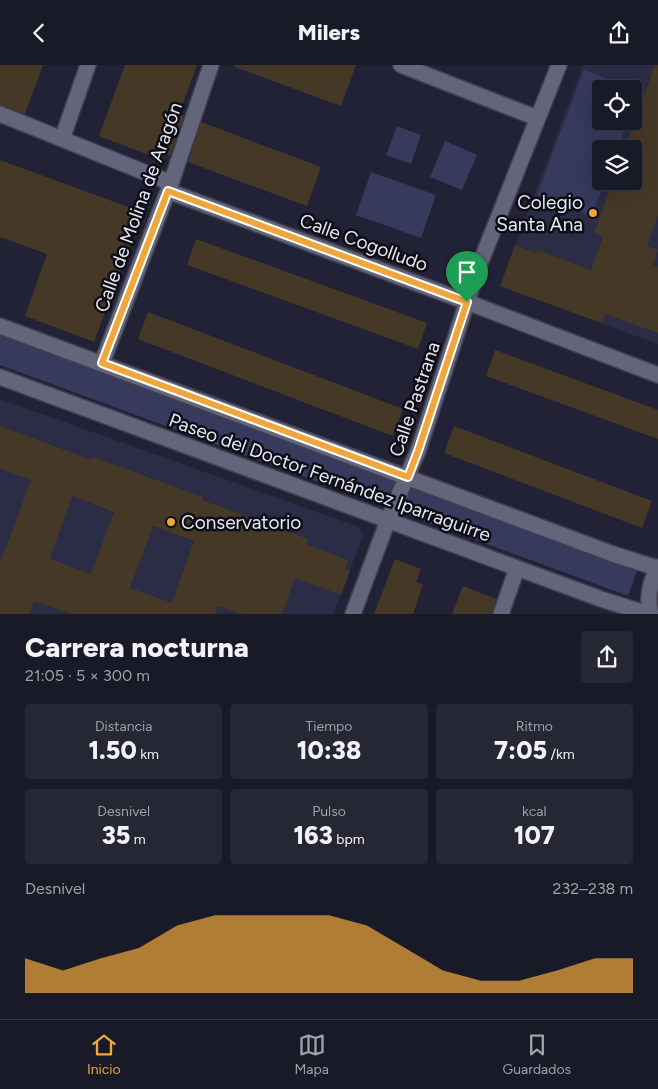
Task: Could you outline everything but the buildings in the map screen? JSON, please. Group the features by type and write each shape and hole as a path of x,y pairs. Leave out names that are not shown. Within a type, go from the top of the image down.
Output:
{"street":[{"path":"62,139 88,65"},
{"name":"Calle de Molina de Aragón","path":"102,363 169,187 211,65"},
{"path":"401,65 537,118"},
{"name":"Calle Pastrana","path":"353,614 388,521 418,451 467,302 508,190 559,65"},
{"name":"Calle Cogolludo","path":"0,114 62,139 169,187 658,375"},
{"name":"Paseo del Doctor Fernández Iparraguirre","path":"0,326 613,554 658,567"},
{"name":"Paseo del Doctor Fernández Iparraguirre","path":"0,377 601,599 649,614"},
{"path":"649,614 649,590 658,567"},
{"path":"500,614 517,568"}],"shaded area":[{"name":"Colegio Santa Ana","path":"583,65 658,65 658,344 500,286"},
{"path":"584,70 610,80 592,80 592,130 624,130 621,140 592,140 592,190 601,190 591,216 537,195"},
{"path":"397,126 421,135 411,164 386,155"},
{"path":"445,141 477,155 462,190 430,177"},
{"path":"371,172 436,195 421,238 356,215"},
{"path":"0,334 638,568 628,596 0,365"},
{"path":"0,399 359,527 363,536 333,614 0,614"}],"place":[{"name":"Colegio Santa Ana","path":"593,213"},
{"name":"Conservatorio","path":"171,522"}],"route":[{"path":"168,191 467,302 408,477 102,363 168,191"}]}
